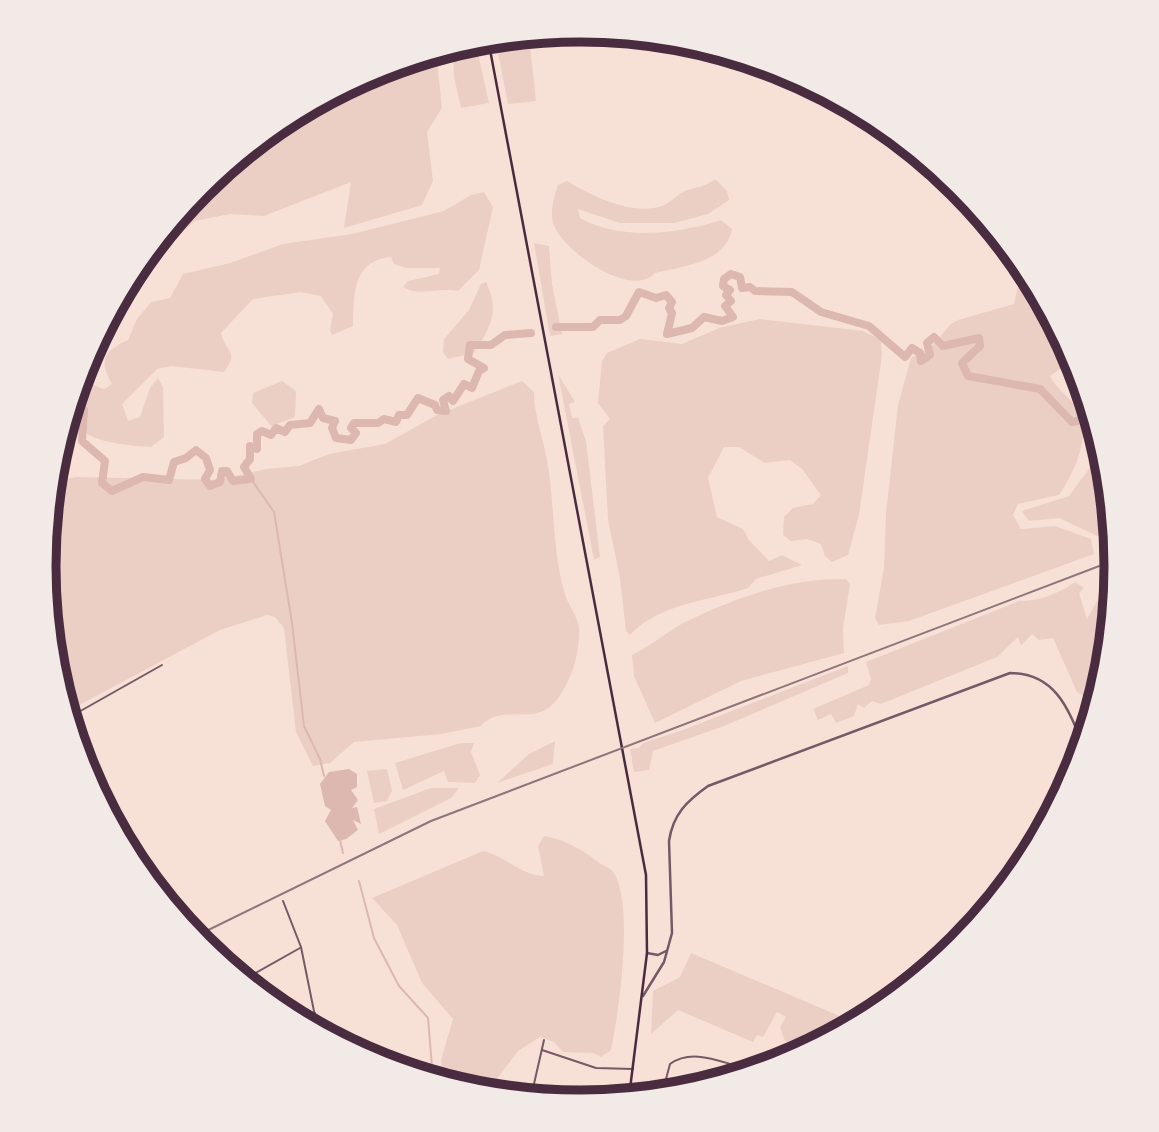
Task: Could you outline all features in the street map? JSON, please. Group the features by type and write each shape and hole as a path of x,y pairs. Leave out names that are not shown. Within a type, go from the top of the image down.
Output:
{"main road":[{"path":"490,50 646,875 647,953 630,1088"}],"street":[{"path":"77,713 162,665"},
{"path":"643,996 668,949 672,933 668,841 671,826 681,807 708,786 1010,673 1035,677 1054,689 1067,706 1077,731"},
{"path":"283,901 301,947 316,1019"},
{"path":"252,975 301,947"},
{"path":"647,953 658,955 668,949"},
{"path":"306,1013 315,1013"},
{"path":"533,1088 544,1040"},
{"path":"542,1050 596,1068 633,1069"},
{"path":"665,1083 670,1063 676,1059 708,1058 733,1067"}],"shaded area":[{"path":"530,44 536,101 508,104 497,48"},
{"path":"478,52 489,103 461,108 454,77 453,58"},
{"path":"437,62 442,108 427,132 433,181 422,205 344,228 351,182 264,216 230,214 195,221 162,249 209,195 288,130 348,96"},
{"path":"715,179 727,191 729,200 708,214 674,223 620,223 578,209 580,218 613,230 668,232 721,220 732,229 728,240 712,256 690,265 655,273 644,280 614,276 582,258 559,234 553,223 552,208 558,185 567,181 613,203 650,208 665,205 682,192 703,186"},
{"path":"484,192 493,207 479,270 458,291 409,290 403,287 408,281 439,274 440,268 406,268 394,264 391,257 378,260 362,272 358,281 353,326 332,335 330,330 333,314 321,296 301,292 253,299 221,333 231,355 224,372 171,366 157,369 122,404 128,421 140,417 150,388 158,378 163,387 164,437 151,447 105,441 75,425 88,383 104,389 112,384 105,369 109,352 128,340 137,319 151,302 170,298 183,274 230,263 283,244 352,234 444,211 471,195"},
{"path":"534,243 549,246 552,284 562,334 550,336"},
{"path":"1019,281 1064,365 1050,376 1079,413 1082,437 1077,462 1059,495 1018,504 1013,515 1021,529 1055,526 1091,539 1094,554 909,621 879,625 875,618 884,568 886,513 898,405 911,358 931,347 951,324 958,320 1014,304"},
{"path":"486,282 493,311 489,327 474,353 448,359 443,352 444,339 469,310 481,284"},
{"path":"760,319 863,331 881,340 882,355 859,515 848,555 832,562 825,556 821,544 807,539 791,541 783,535 784,517 793,508 813,504 821,495 802,469 790,460 765,463 739,447 724,447 708,478 717,517 743,529 749,540 769,561 782,555 802,565 756,579 748,588 670,609 642,624 630,635 626,631 620,578 608,520 603,426 610,419 598,403 602,361 607,353 640,339 682,344 719,328"},
{"path":"558,374 575,402 569,404 572,418 578,418 586,441 600,557 594,560"},
{"path":"282,381 296,391 295,417 271,426 252,403 253,393"},
{"path":"522,381 534,392 535,410 550,477 561,578 579,628 576,658 570,678 554,703 546,710 498,716 481,726 441,734 354,742 330,763 313,766 296,732 284,628 275,617 267,615 220,630 75,707 60,634 57,600 57,532 63,480 76,477 218,480 266,469 299,466 329,454 385,444 437,415"},
{"path":"1093,463 1099,498 1102,538 1059,518 1029,521 1022,511 1069,496"},
{"path":"846,579 850,584 843,628 844,653 741,681 655,723 634,676 632,655 683,623 722,605 782,586"},
{"path":"1075,582 1084,588 1079,593 1087,619 1097,601 1102,601 1099,634 1085,705 1083,696 1077,692 1053,638 1039,640 1032,634 1021,646 1018,637 997,657 881,704 872,701 864,708 858,704 854,716 836,723 831,714 818,720 813,709 869,685 871,679 866,662 1019,601 1034,600"},
{"path":"848,666 848,673 724,726 653,751 649,770 634,772 630,749 639,748 643,743"},
{"path":"555,741 553,764 497,783 529,754"},
{"path":"461,743 474,743 471,752 480,775 475,783 448,782 444,771 403,790 395,763"},
{"path":"349,769 357,774 357,787 351,790 358,800 352,808 357,807 361,824 353,820 358,830 346,839 338,841 325,821 331,810 325,806 320,784 329,772"},
{"path":"387,769 392,791 387,801 374,803 367,771"},
{"path":"431,788 459,788 451,798 379,834 374,809"},
{"path":"544,836 572,845 610,869 620,888 623,909 623,959 611,1050 601,1057 593,1053 563,1052 554,1042 540,1037 518,1051 494,1083 443,1072 441,1060 453,1019 422,983 397,925 372,898 483,851 528,873 544,876 538,846"},
{"path":"691,953 847,1017 795,1043 785,1041 780,1027 786,1017 777,1012 763,1037 757,1035 753,1042 678,1010 651,1034 653,991 680,977"}],"waterway":[{"path":"556,327 593,327 600,320 620,320 626,316 639,292 656,298 666,295 672,302 667,334 692,328 704,317 722,321 733,317 725,306 731,301 726,295 730,290 723,286 724,279 731,274 740,277 742,288 792,292 821,312 869,326 905,357 912,348 920,353 921,361 930,355 927,343 934,337 943,346 979,338 980,346 962,363 968,376 1040,389 1072,422 1083,420"},
{"path":"80,408 84,410 82,441 105,461 102,483 112,491 143,477 169,480 174,462 186,458 196,450 206,458 210,470 205,479 210,486 220,482 222,471 227,471 233,481 251,479 244,467 250,459 250,446 257,449 257,434 262,431 271,435 276,428 285,432 290,425 310,423 319,409 323,418 335,421 332,428 336,438 351,440 356,433 351,428 354,423 378,423 384,419 396,422 399,415 407,415 418,398 435,405 437,410 446,411 443,400 449,396 453,401 464,384 472,388 479,371 484,368 468,359 470,345 491,345 505,335 531,333"},
{"path":"251,479 274,512 292,623 304,726 320,759 324,776"},
{"path":"340,840 343,853"},
{"path":"359,881 374,938 399,986 428,1018 432,1068"}],"railway":[{"path":"204,932 431,821 1104,564"}]}
